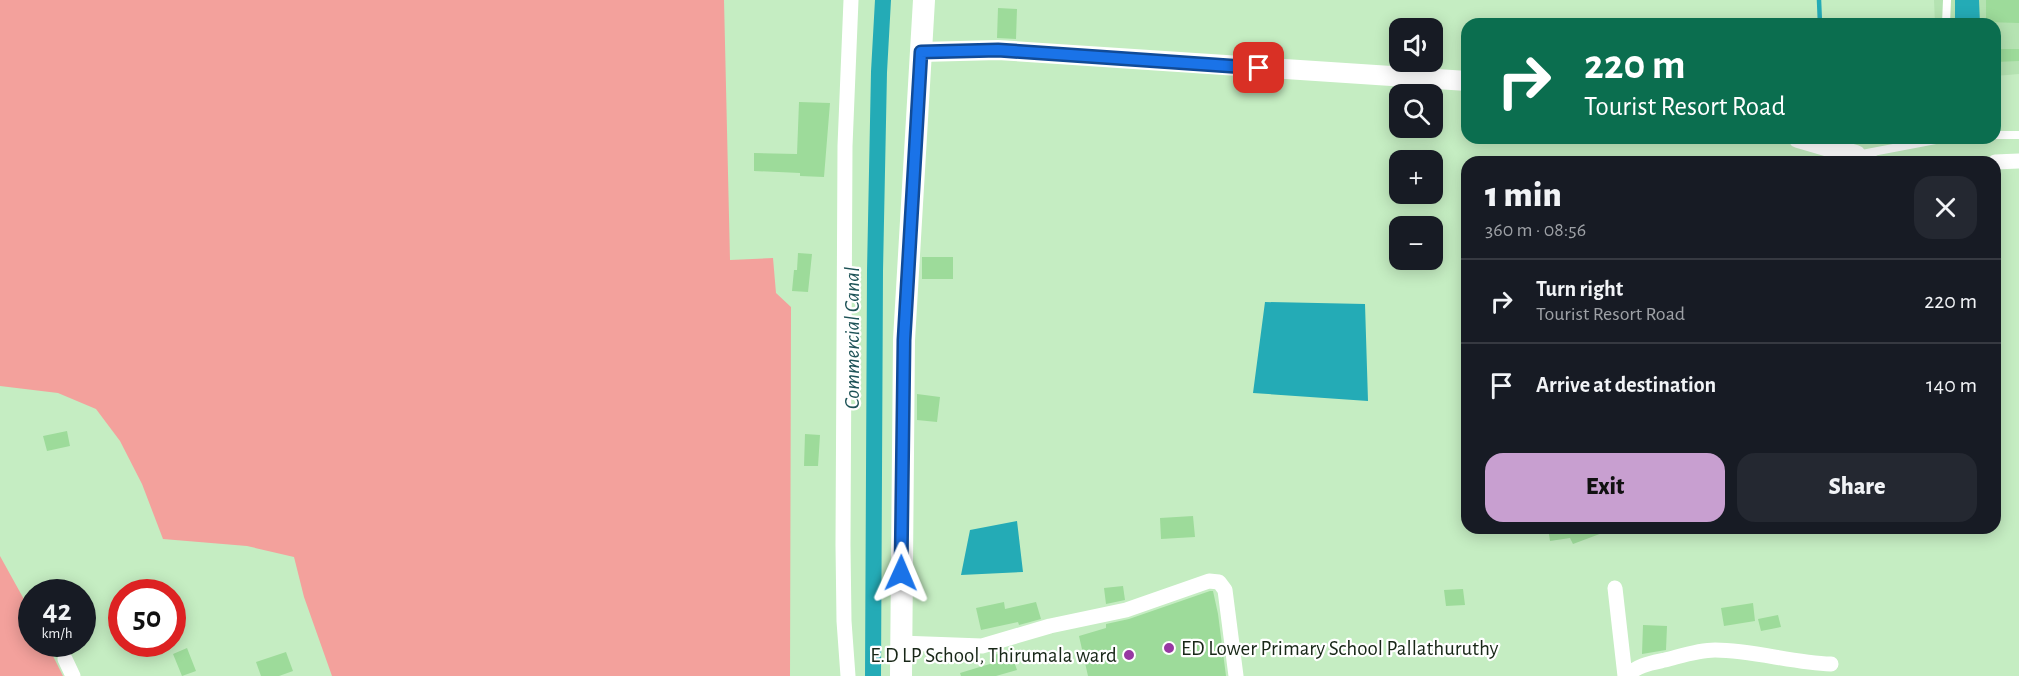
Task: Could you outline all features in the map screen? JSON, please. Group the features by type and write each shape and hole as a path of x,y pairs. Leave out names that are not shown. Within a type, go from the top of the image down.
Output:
{"main road":[{"path":"901,676 904,340 924,0"}],"street":[{"path":"848,676 844,621 843,545 844,146 851,0"},
{"path":"921,52 998,50 1461,81"},
{"path":"1818,144 1857,156"},
{"path":"2001,162 2019,161"},
{"path":"900,643 982,646 1050,626 1126,610 1209,581 1219,582 1225,590 1236,676"},
{"path":"1614,588 1626,676"},
{"path":"1626,676 1643,665 1700,651 1715,650 1831,664"},
{"path":"66,659 74,676"}],"lane":[{"path":"1946,18 1947,0"},
{"path":"2001,135 2019,135"},
{"path":"1872,156 1921,144"}],"shaded area":[{"path":"0,0 724,0 730,260 773,258 776,293 791,307 790,676 332,676 304,597 294,557 247,546 163,539 142,484 120,441 96,409 58,393 0,386"},
{"path":"1934,0 2019,0 2019,74 2001,76 2001,18 1935,18"},
{"path":"0,556 18,589 18,657 54,657 63,676 0,676"}],"water":[{"path":"1955,0 1979,0 1980,18 1955,18"},
{"path":"1265,302 1365,304 1368,401 1253,393"},
{"path":"1017,521 1023,572 961,575 970,530"}],"building":[{"path":"1986,0 2019,0 2019,23 2001,22 2001,18 1986,18"},
{"path":"998,8 1017,9 1016,39 997,38"},
{"path":"2001,49 2019,49 2019,61 2001,62"},
{"path":"799,102 830,103 824,177 800,176 800,173 754,171 754,153 797,154"},
{"path":"798,253 812,254 808,292 792,291"},
{"path":"922,257 953,257 953,279 922,279"},
{"path":"917,394 940,397 937,422 917,420"},
{"path":"67,431 70,446 47,451 43,436"},
{"path":"805,434 820,435 818,466 804,466"},
{"path":"1193,516 1195,537 1161,539 1160,518"},
{"path":"1549,534 1600,534 1573,544 1570,538 1550,541"},
{"path":"1123,586 1125,600 1106,604 1104,588"},
{"path":"1463,589 1465,605 1446,606 1444,590"},
{"name":"ED Lower Primary School Pallathuruthy","path":"1213,591 1218,614 1226,676 1088,676 1079,636 1106,628 1106,624 1129,619"},
{"path":"1004,602 1005,609 1036,602 1041,619 1019,625 1018,622 981,630 976,608"},
{"path":"1753,603 1755,621 1724,626 1721,608"},
{"path":"1778,615 1781,627 1761,631 1758,619"},
{"path":"1643,625 1667,626 1666,650 1642,654"},
{"path":"186,648 196,671 182,676 174,657 186,657"},
{"path":"1010,650 1017,670 996,676 961,676 960,673 993,663 991,656"},
{"path":"286,652 293,671 279,676 261,676 256,662"}],"waterway":[{"name":"Commercial Canal","path":"873,676 875,271 879,72 883,0"},
{"path":"1819,0 1820,18"}],"place":[{"name":"ED Lower Primary School Pallathuruthy","path":"1169,648"},
{"name":"E.D LP School, Thirumala ward","path":"1129,655"}],"route":[{"path":"901,573 904,340 921,52 998,50 1259,68"}]}
